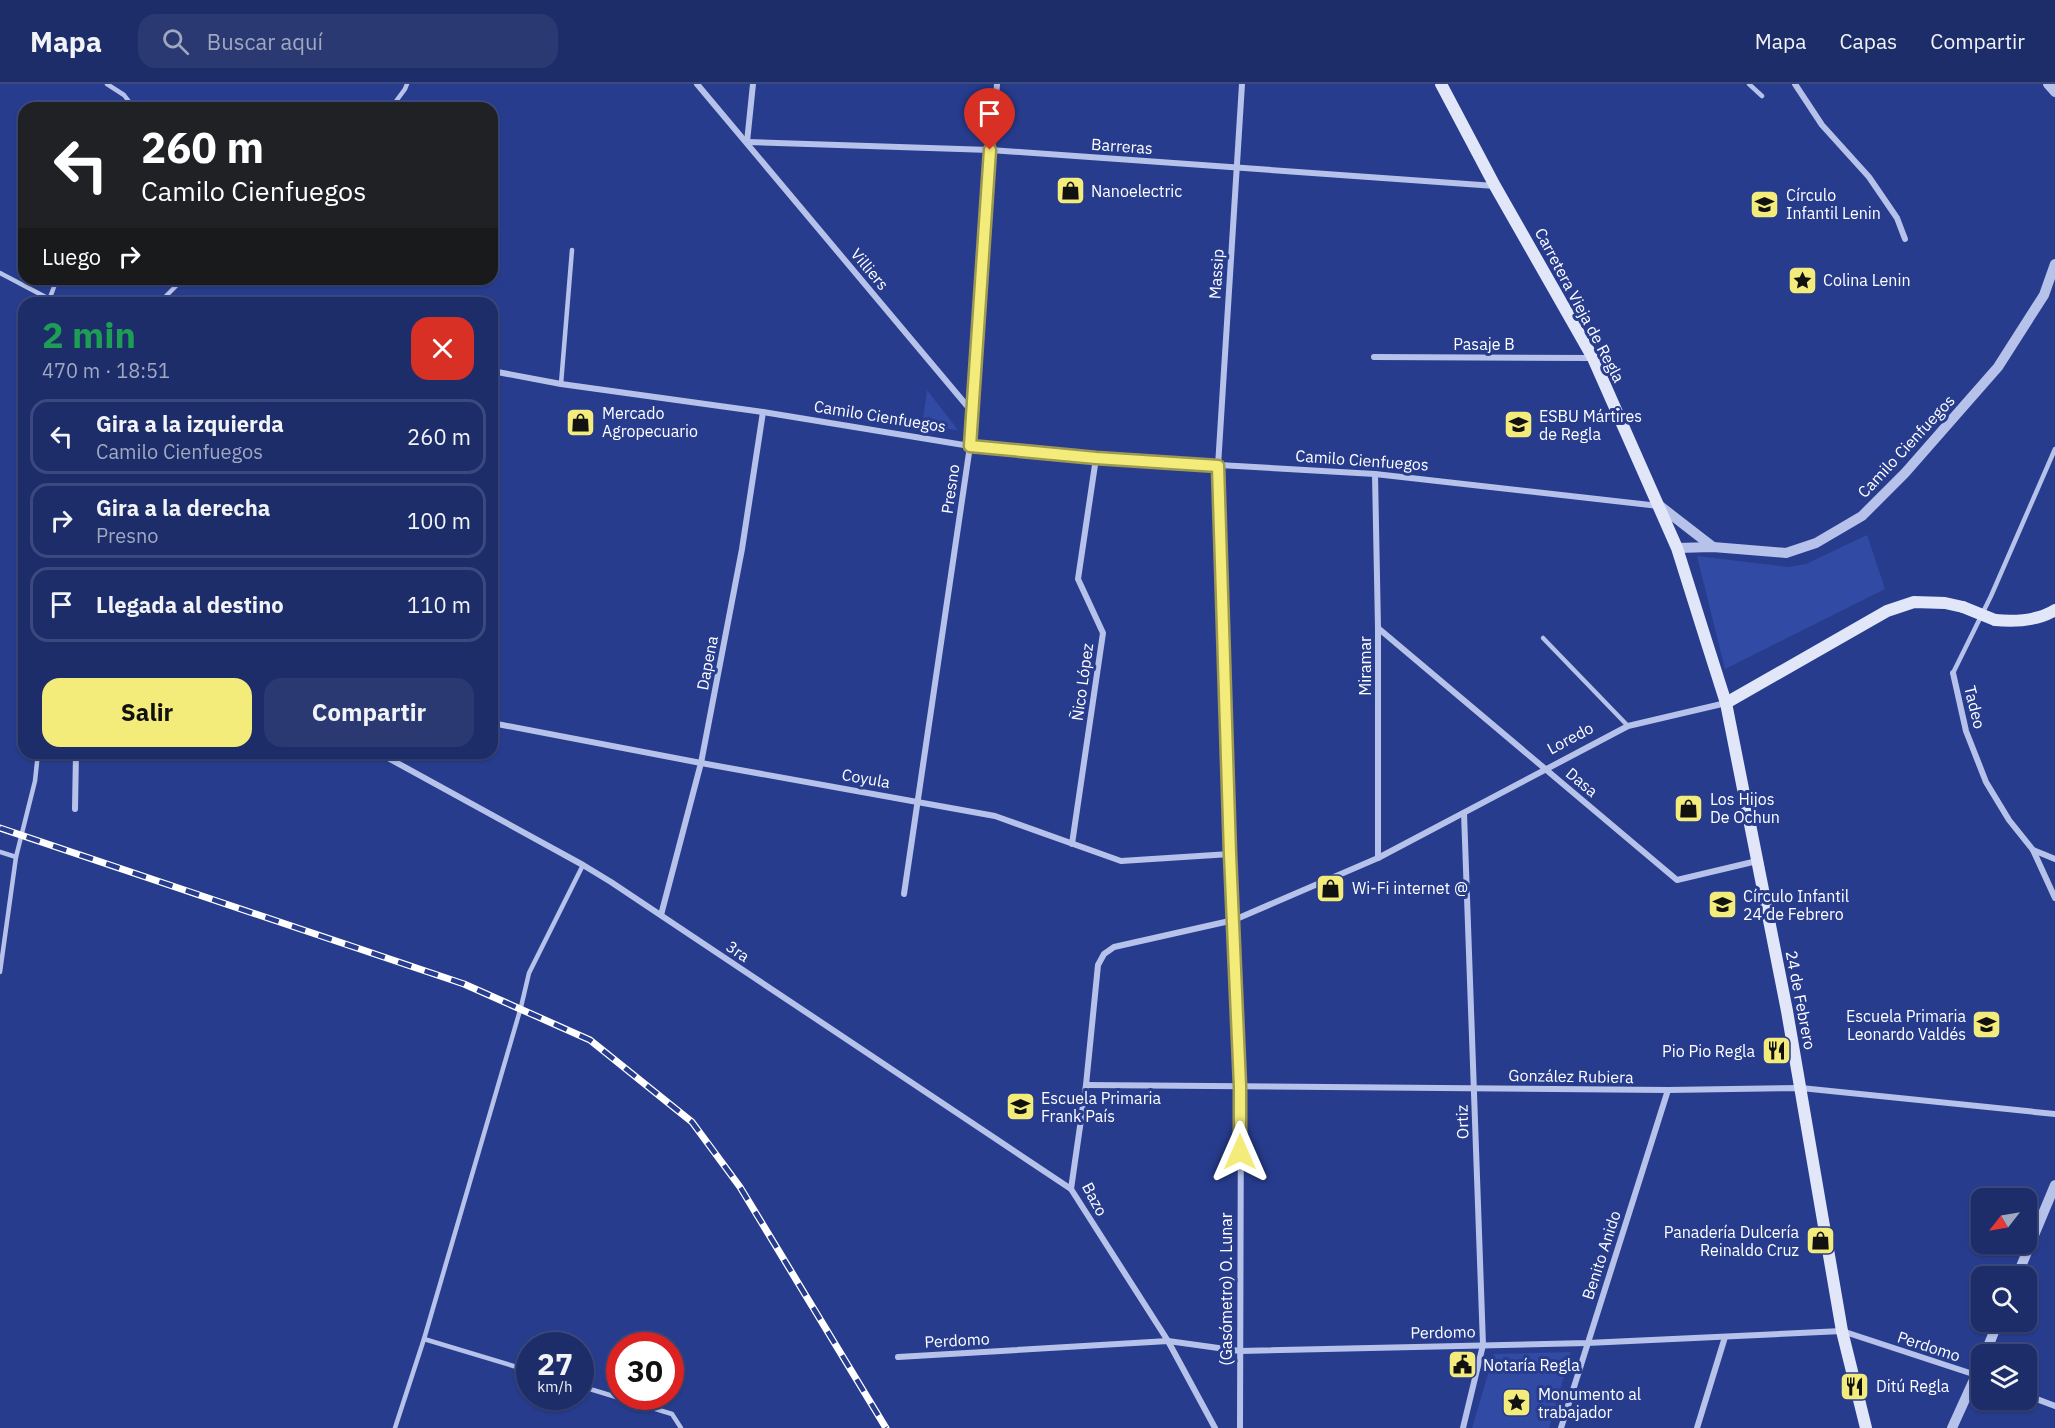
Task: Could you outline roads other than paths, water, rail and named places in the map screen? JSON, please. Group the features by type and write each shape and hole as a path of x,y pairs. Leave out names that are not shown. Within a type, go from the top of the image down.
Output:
{"main road":[{"name":"Carretera Vieja de Regla","path":"1441,84 1495,186 1593,358 1677,548"},
{"name":"24 de Febrero","path":"1677,548 1726,703 1801,1088 1842,1331 1866,1428"},
{"name":"Loredo","path":"1726,703 1887,611 1914,602 1945,603 1964,607 1995,620 2013,622 2044,616 2055,610"}],"street":[{"name":"Villiers","path":"697,84 973,413"},
{"path":"747,142 753,84"},
{"name":"Presno","path":"904,894 970,446 996,84"},
{"name":"Massip","path":"1218,466 1242,84"},
{"path":"1795,84 1822,125 1869,177 1897,219 1905,239"},
{"path":"2048,84 2055,92"},
{"name":"Barreras","path":"747,142 990,150 1495,186"},
{"name":"Camilo Cienfuegos","path":"1677,548 1713,547 1786,553 1816,543 1862,516 1905,473 1998,367 2044,295 2055,264"},
{"name":"Pasaje B","path":"1374,357 1593,358"},
{"name":"Camilo Cienfuegos","path":"498,373 763,412 970,446 1096,458 1375,474 1660,506"},
{"name":"Dapena","path":"661,915 701,763 742,549 763,412"},
{"name":"Ñico López","path":"1072,844 1103,633 1078,579 1096,458"},
{"name":"(Gasómetro) O. Lunar","path":"1218,466 1240,1086 1240,1428"},
{"name":"Miramar","path":"1375,474 1378,858"},
{"path":"1660,506 1713,547"},
{"name":"Dasa","path":"1378,628 1677,880 1757,861"},
{"name":"Tadeo","path":"1953,673 1966,731 1986,782 2009,820 2032,850 2055,898"},
{"name":"Loredo","path":"1104,954 1114,947 1234,920 1378,858 1628,726 1726,703"},
{"name":"Coyula","path":"498,724 995,816 1121,861 1230,854"},
{"path":"75,809 76,759"},
{"name":"3ra","path":"398,759 583,865 1071,1189"},
{"name":"Ortiz","path":"1463,1428 1483,1345 1464,813"},
{"path":"2032,850 2055,859"},
{"name":"Bazo","path":"1104,954 1098,965 1086,1085 1071,1189 1168,1341 1215,1428"},
{"name":"González Rubiera","path":"1086,1085 1668,1090 1801,1088 2055,1114"},
{"name":"Benito Anido","path":"1561,1428 1668,1090"},
{"path":"2021,1266 2055,1185"},
{"name":"Perdomo","path":"898,1357 1168,1341 1240,1351 1587,1343 1842,1331 1971,1373"},
{"path":"1697,1428 1725,1337"},
{"path":"1952,1428 1971,1391"},
{"path":"2037,1399 2055,1406"}],"lane":[{"path":"107,84 124,95 129,102"},
{"path":"396,102 407,84"},
{"path":"1749,84 1762,96"},
{"path":"561,384 572,250"},
{"path":"0,273 18,283"},
{"path":"21,285 43,297"},
{"path":"165,297 177,285"},
{"name":"Tadeo","path":"1953,673 1991,596 2055,450"},
{"path":"1543,638 1628,726"},
{"path":"0,972 16,857 35,781 37,759"},
{"path":"0,852 16,857"},
{"path":"395,1428 424,1339 521,1008 529,973 583,865"},
{"path":"424,1339 516,1367"},
{"path":"594,1390 672,1414 681,1428"}],"railway":[{"path":"0,828 464,984 590,1040 692,1122 740,1187 886,1428"}],"place":[{"name":"Nanoelectric","path":"1070,191"},
{"name":"Círculo Infantil Lenin","path":"1765,204"},
{"name":"Colina Lenin","path":"1802,280"},
{"name":"Mercado Agropecuario","path":"581,422"},
{"name":"ESBU Mártires de Regla","path":"1518,425"},
{"name":"Los Hijos De Ochun","path":"1689,808"},
{"name":"Wi-Fi internet @","path":"1331,888"},
{"name":"Círculo Infantil 24 de Febrero","path":"1722,905"},
{"name":"Escuela Primaria Leonardo Valdés","path":"1987,1025"},
{"name":"Pio Pio Regla","path":"1776,1051"},
{"name":"Escuela Primaria Frank País","path":"1020,1107"},
{"name":"Panadería Dulcería Reinaldo Cruz","path":"1820,1241"},
{"name":"Notaría Regla","path":"1462,1365"},
{"name":"Ditú Regla","path":"1855,1386"},
{"name":"Monumento al trabajador","path":"1517,1403"}]}
